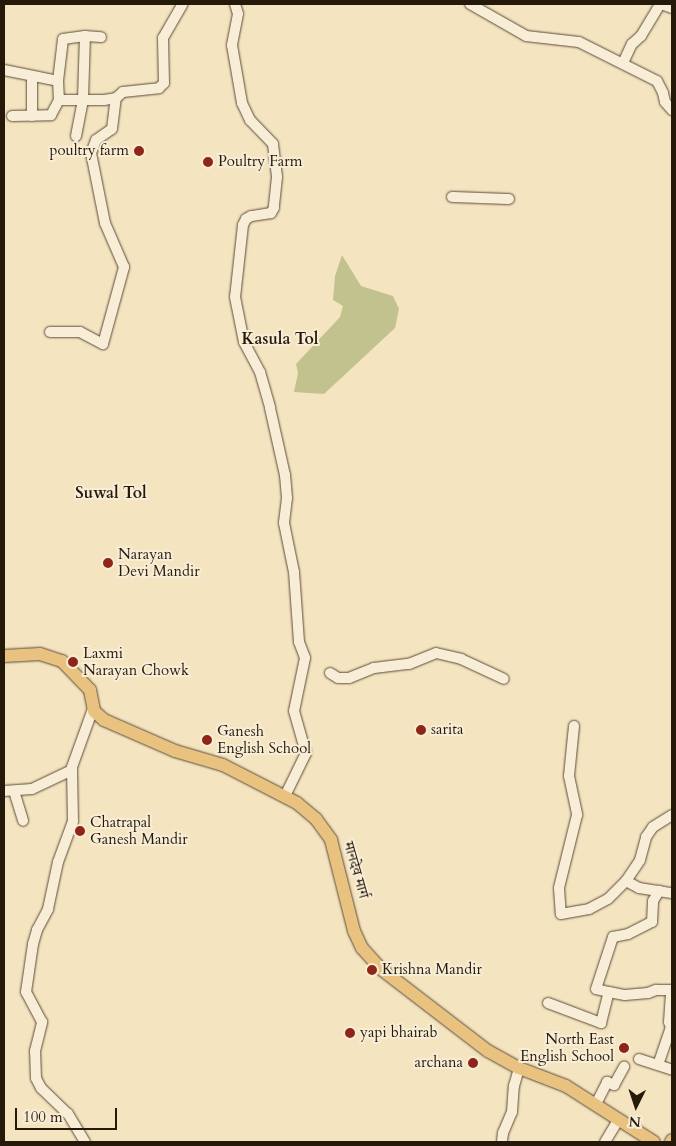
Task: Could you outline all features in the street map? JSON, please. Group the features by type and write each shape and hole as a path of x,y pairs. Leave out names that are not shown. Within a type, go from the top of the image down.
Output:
{"main road":[{"name":"मानदेव मार्ग","path":"4,656 40,654 62,661 90,690 94,711 104,720 132,734 175,751 223,765 286,796 316,819 331,840 354,931 369,956 380,969 476,1042 519,1068 566,1086 654,1142"}],"street":[{"path":"59,100 104,100 116,98 123,92 159,88 164,84 163,38 183,4"},
{"path":"236,4 238,14 232,45 242,102 247,117 273,144 277,177 274,208 271,213 251,216 246,219 243,225 234,298 244,342 260,372 285,476 287,498 284,523 294,572 299,642 306,658 294,711 306,753 286,796"},
{"path":"470,4 526,36 579,42 623,63 657,81 665,102 672,110"},
{"path":"623,63 632,44 641,36 660,4 672,8"},
{"path":"12,116 50,115 59,100 58,81 63,39 85,36 101,37"},
{"path":"76,136 83,99 85,36"},
{"path":"4,70 58,81"},
{"path":"32,76 32,116"},
{"path":"50,332 80,332 103,344 124,266 106,223 91,153 96,140 112,129 116,98"},
{"path":"452,197 509,199"},
{"path":"330,673 338,678 349,678 374,668 409,664 436,653 462,659 504,679"},
{"path":"85,1142 68,1114 41,1088 36,1078 35,1051 42,1022 26,992 33,944 37,930 48,909 58,862 73,821 72,770 94,706"},
{"path":"574,726 569,776 577,815 559,888 561,914 589,909 608,899 626,881 640,860 646,837 653,826 672,815"},
{"path":"23,821 9,791 32,789 72,770"},
{"path":"626,881 639,888 672,892"},
{"path":"658,1065 671,1027 669,1022 672,990 656,990 648,993 625,995 596,989 613,936 628,934 652,922 653,901 659,891"},
{"path":"548,1003 601,1023 609,992"},
{"path":"639,1059 672,1070"},
{"path":"596,1104 607,1082 614,1085 624,1067"},
{"path":"502,1142 503,1133 512,1112 514,1086 519,1068"},
{"path":"605,1142 619,1119"}],"green space":[{"path":"342,255 361,286 393,296 399,309 395,328 324,394 294,392 298,373 296,364 340,317 343,306 333,300 335,276"}],"place":[{"name":"poultry farm","path":"139,151"},
{"name":"Poultry Farm","path":"208,162"},
{"name":"Narayan Devi Mandir","path":"108,563"},
{"name":"Laxmi Narayan Chowk","path":"73,662"},
{"name":"sarita","path":"421,730"},
{"name":"Ganesh English School","path":"207,740"},
{"name":"Chatrapal Ganesh Mandir","path":"80,831"},
{"name":"Krishna Mandir","path":"372,970"},
{"name":"yapi bhairab","path":"350,1033"},
{"name":"North East English School","path":"624,1048"},
{"name":"archana","path":"473,1063"}],"district":[{"name":"Kasula Tol","path":"280,339"},
{"name":"Suwal Tol","path":"111,493"}]}
